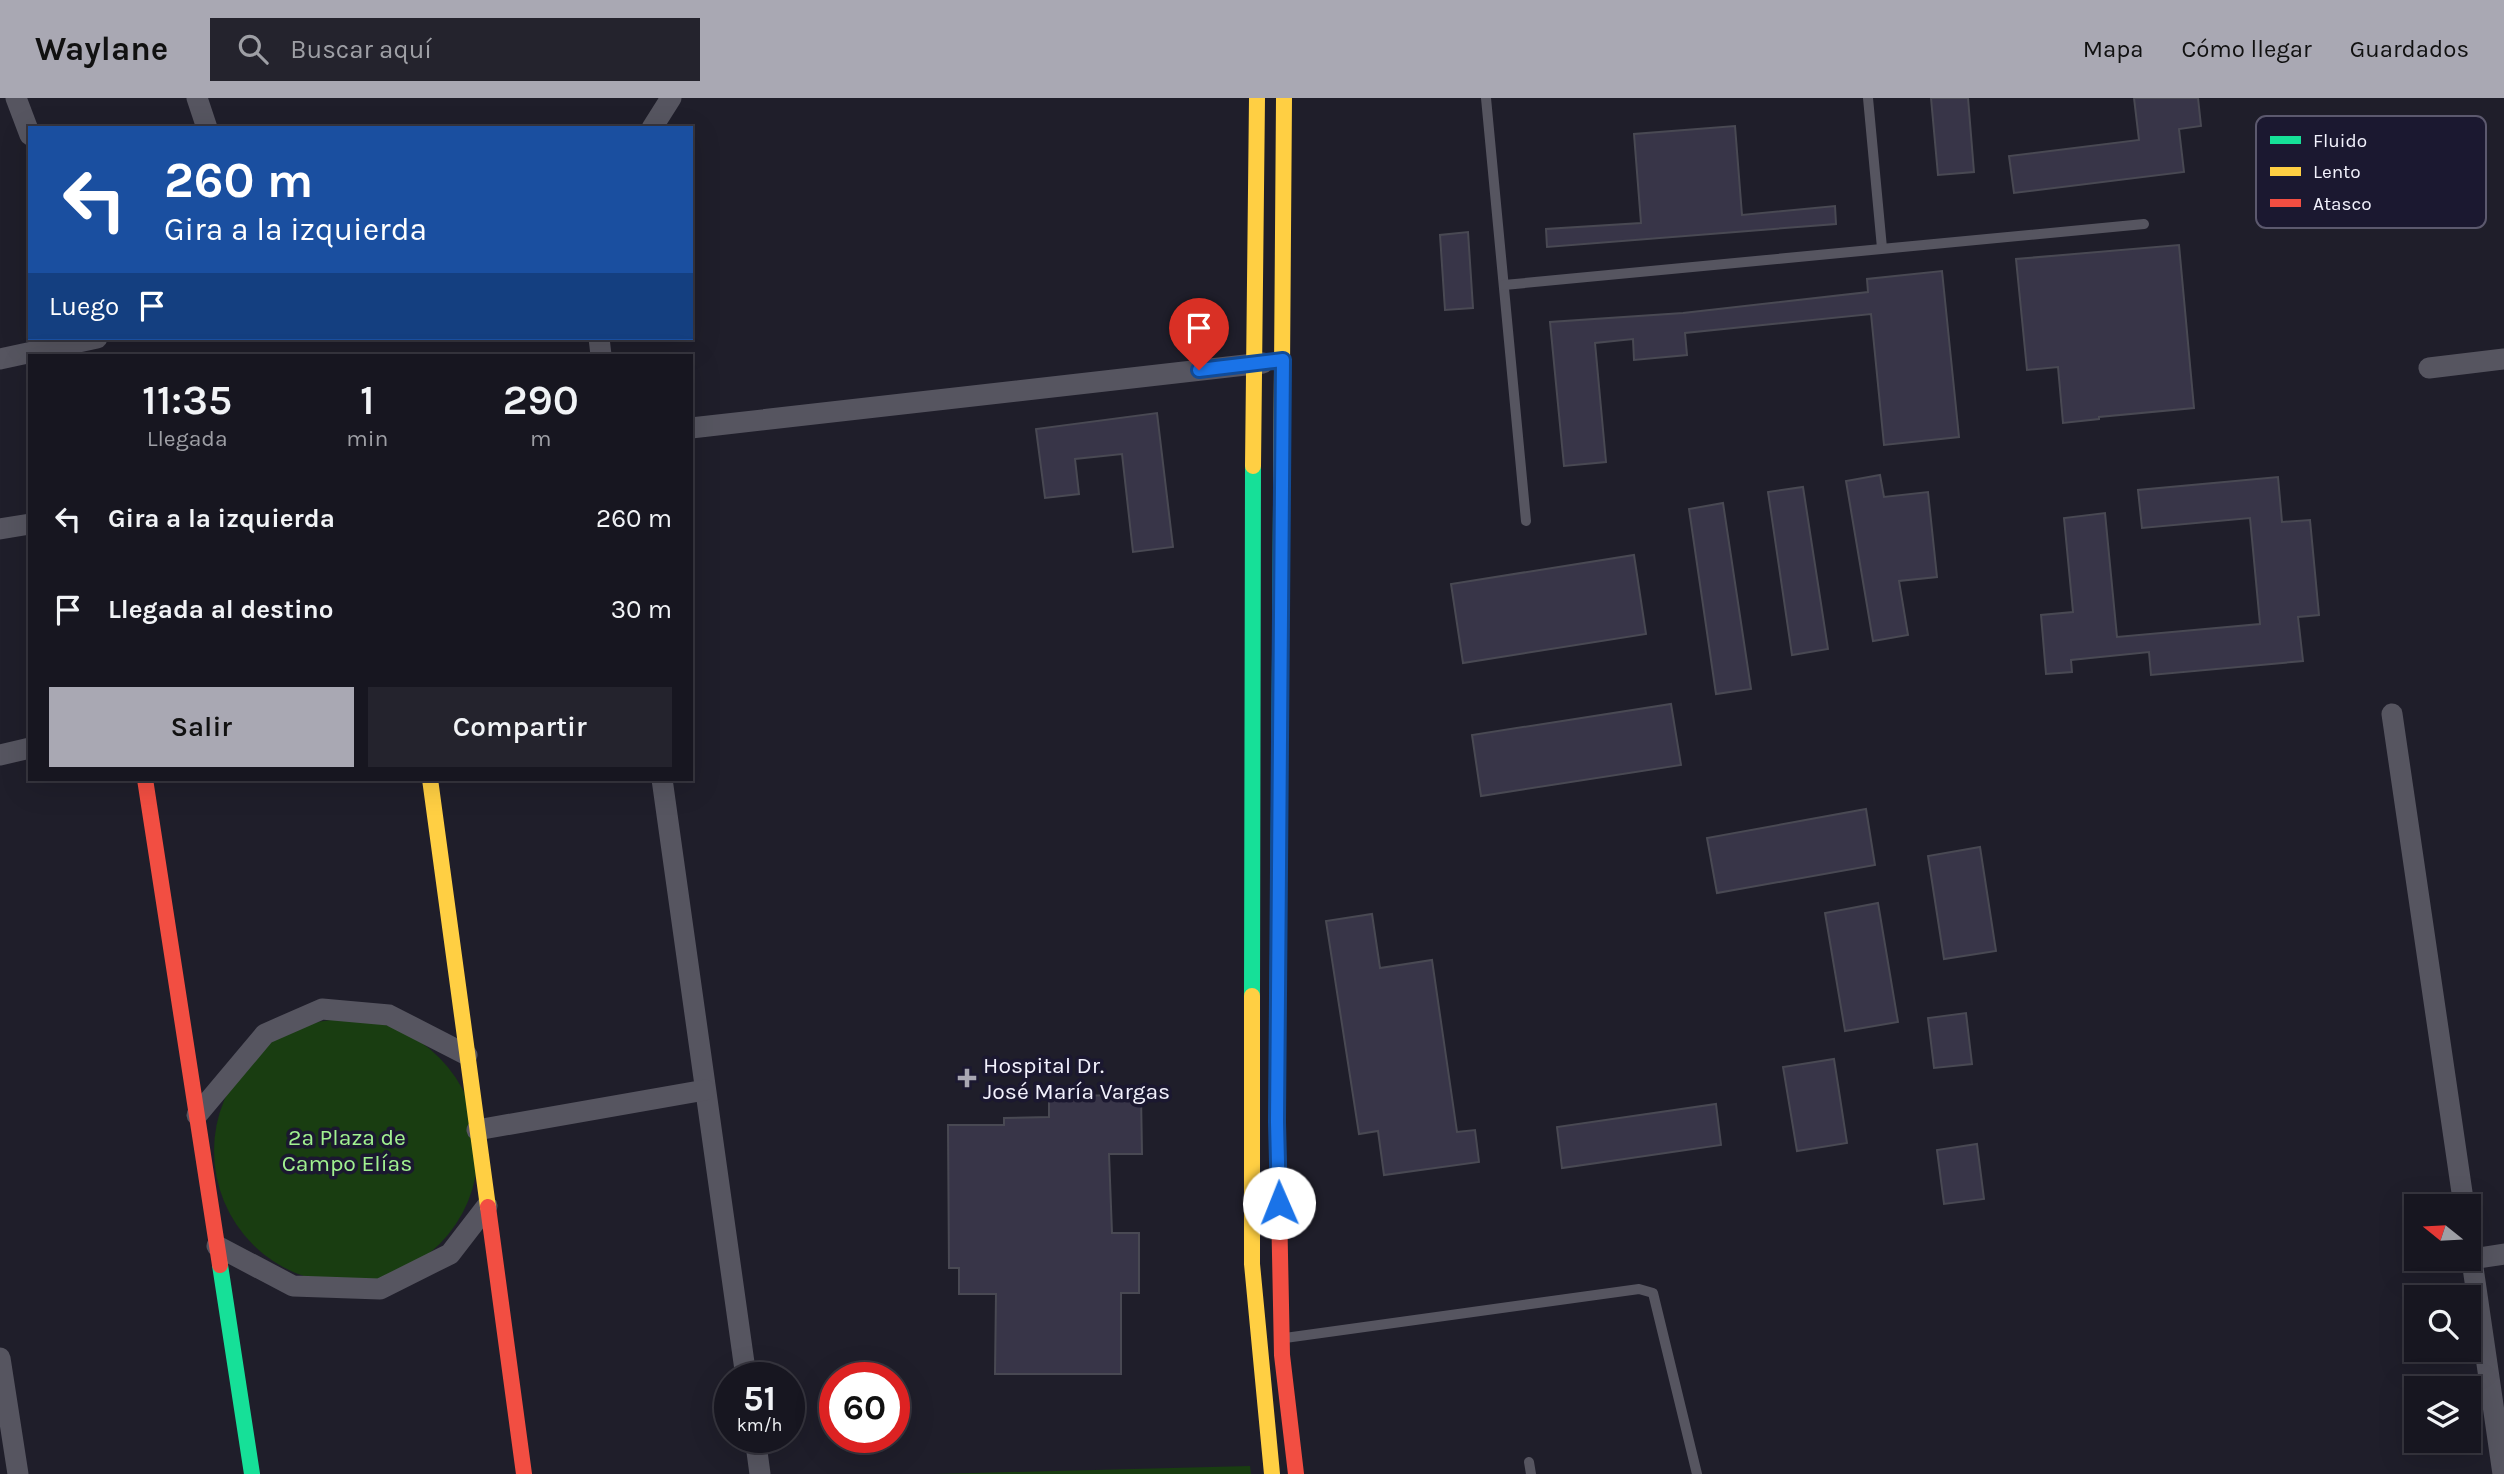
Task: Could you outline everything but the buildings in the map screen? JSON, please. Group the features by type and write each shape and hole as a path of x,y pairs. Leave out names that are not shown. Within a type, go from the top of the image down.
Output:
{"main road":[{"path":"1257,98 1253,364 1252,1264 1272,1474"},
{"path":"1284,98 1277,1122 1282,1338 1296,1474"},
{"path":"145,781 252,1474"},
{"path":"429,781 524,1474"}],"street":[{"path":"16,98 28,130"},
{"path":"197,98 206,126"},
{"path":"653,126 671,98"},
{"path":"0,359 87,340"},
{"path":"2429,368 2504,359"},
{"path":"693,428 1283,360"},
{"path":"0,529 28,524"},
{"path":"2392,714 2462,1194"},
{"path":"0,755 28,748"},
{"path":"662,781 744,1362"},
{"path":"197,1115 265,1034 322,1009 389,1015 467,1055"},
{"path":"477,1130 705,1090"},
{"path":"217,1246 293,1286 380,1289 450,1254 487,1206"},
{"path":"2482,1251 2504,1254"},
{"path":"2474,1271 2503,1474"},
{"path":"0,1358 18,1474"},
{"path":"757,1453 760,1474"}],"lane":[{"path":"1486,98 1526,521"},
{"path":"1868,98 1882,248"},
{"path":"1504,285 2144,225"},
{"path":"1282,1338 1639,1290 1653,1293 1697,1474"},
{"path":"1529,1462 1531,1474"}],"green space":[{"name":"2ª Plaza de Campo Elías","path":"346,1019 372,1022 396,1029 439,1058 468,1101 475,1125 478,1151 475,1177 468,1201 439,1244 396,1273 372,1280 346,1283 320,1280 296,1273 253,1244 224,1201 217,1177 214,1151 217,1125 224,1101 253,1058 296,1029 320,1022"},
{"path":"1250,1466 1251,1474 933,1474"}],"traffic: fast":[{"path":"1252,996 1253,466"},
{"path":"1277,1104 1281,505"},
{"path":"220,1265 252,1474"}],"traffic: slow":[{"path":"1253,466 1257,98"},
{"path":"1281,505 1284,98"},
{"path":"430,781 488,1207"},
{"path":"1252,996 1252,1264 1272,1474"}],"traffic: jam":[{"path":"145,781 220,1265"},
{"path":"1277,1104 1282,1355 1296,1474"},
{"path":"488,1207 524,1474"}],"place":[{"name":"Hospital Dr. José María Vargas","path":"967,1078"}],"route":[{"path":"1199,370 1283,360 1277,1122 1279,1203"}]}
